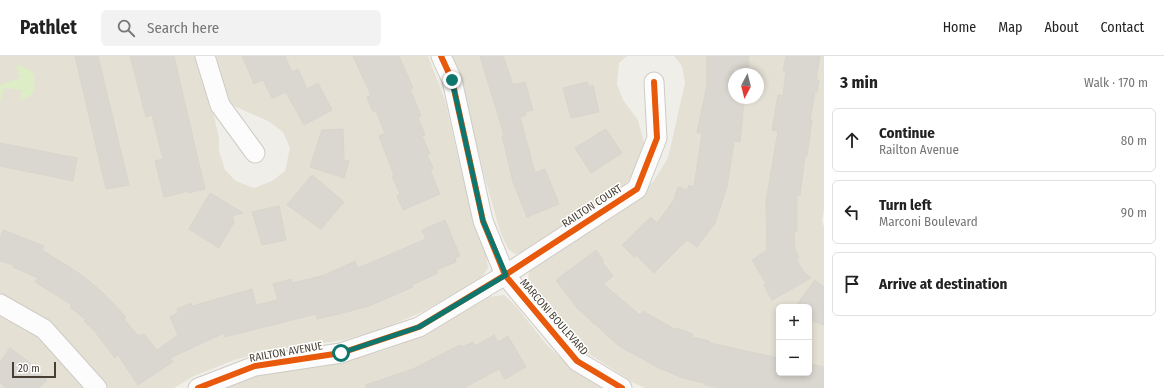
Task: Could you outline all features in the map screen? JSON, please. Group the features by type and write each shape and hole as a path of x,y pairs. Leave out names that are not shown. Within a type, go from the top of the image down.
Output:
{"street":[{"path":"205,56 220,105 255,153"},
{"name":"MARCONI BOULEVARD","path":"441,56 452,80 483,221 506,275 577,361 622,388"},
{"name":"RAILTON COURT","path":"506,275 637,189 657,138 654,82"},
{"name":"RAILTON AVENUE","path":"198,388 255,366 341,353 419,327 506,275"},
{"path":"0,304 44,329 97,388"}],"shaded area":[{"path":"0,56 200,56 219,138 219,151 225,170 236,181 254,188 272,181 285,171 290,148 283,132 268,121 234,106 223,91 214,56 428,56 445,100 463,179 486,254 488,268 481,278 465,288 422,312 380,330 344,340 272,350 234,360 194,376 174,388 107,388 51,326 24,306 0,294"},
{"path":"450,56 627,56 619,63 617,84 623,100 638,120 644,143 639,166 624,187 525,252 515,254 508,249 500,231 461,86"},
{"path":"674,56 824,56 824,210 822,221 824,227 824,388 645,388 632,382 577,346 540,303 527,284 529,272 532,266 627,203 653,182 668,158 685,83 682,66"},
{"path":"504,295 515,305 546,344 575,371 602,388 219,388 247,377 345,361 388,349 431,331 489,297"},
{"path":"0,315 31,332 52,350 84,388 0,388"}],"green space":[{"path":"16,64 32,71 35,85 34,89 29,96 20,101 22,90 4,88 0,101 0,85 20,78"}],"building":[{"path":"75,56 98,56 129,185 106,189"},
{"path":"130,56 174,56 205,189 188,193 188,191 164,197 155,161 163,159 152,115 146,117"},
{"path":"242,56 285,56 292,72 298,69 307,89 318,83 332,110 304,125 286,92 272,98 263,80 254,84"},
{"path":"353,56 399,56 413,88 410,89 421,116 418,117 425,135 422,136 430,154 427,155 433,168 430,170 440,194 403,210 397,196 400,194 392,176 394,175 379,136 385,133 376,111 373,112 367,97 371,95"},
{"path":"480,56 503,56 513,85 525,82 533,110 525,112 526,115 520,117 535,173 545,169 559,204 527,217 513,182 502,136 504,135"},
{"path":"707,56 749,56 749,67 728,68 728,104 744,104 740,142 734,141 727,187 715,223 697,247 687,240 654,273 636,255 634,257 622,245 651,217 657,223 674,200 678,187 687,190 689,185 694,187 702,133 697,133 707,85"},
{"path":"786,56 820,56 816,80 819,80 817,92 815,92 810,120 812,120 807,156 805,156 800,195 797,195 797,232 794,232 795,250 799,257 796,259 804,272 811,278 772,300 764,285 766,284 752,260 767,250 766,202 778,131 772,130 778,95 783,96 786,71 783,71"},
{"path":"587,82 589,87 593,85 599,112 571,118 563,88"},
{"path":"343,129 344,160 349,161 344,178 310,167 322,130"},
{"path":"606,129 622,153 591,173 575,148"},
{"path":"0,143 77,158 73,181 0,166"},
{"path":"312,175 344,202 321,229 287,205"},
{"path":"210,193 243,213 232,216 234,222 219,248 189,229"},
{"path":"279,206 286,240 262,245 252,212"},
{"path":"445,220 460,256 455,258 456,262 436,270 438,273 412,285 413,287 369,306 339,314 317,319 316,314 225,337 224,333 170,358 173,362 138,385 118,355 115,358 96,333 84,321 86,320 70,307 72,305 35,282 38,278 13,267 14,265 0,261 0,239 3,230 44,246 42,250 79,273 101,291 126,317 124,319 138,336 144,334 157,350 178,335 170,317 178,313 177,309 191,303 192,306 252,289 256,305 278,300 273,284 291,279 292,283 325,275 355,261 358,268 426,239 422,230"},
{"path":"596,250 604,261 602,262 613,276 603,284 640,315 643,311 676,330 676,328 693,334 692,337 710,341 710,343 776,357 776,376 812,376 812,365 824,367 824,388 721,388 683,378 657,367 619,346 577,308 556,280"},
{"path":"815,280 824,287 824,325 812,321 812,304 797,304"},
{"path":"494,335 498,342 508,336 526,367 505,379 499,369 464,388 366,388 366,385 413,369 460,345 462,347 473,342 475,346"},
{"path":"10,348 29,362 47,380 39,388 7,388 0,383 0,362"}],"cycle path":[{"path":"441,56 452,80 483,221 505,275 577,361 622,388"},
{"path":"198,388 255,366 341,353 419,327 505,275 637,189 657,138 654,82"}],"route":[{"path":"341,353 419,327 506,275 483,221 452,80"}]}
